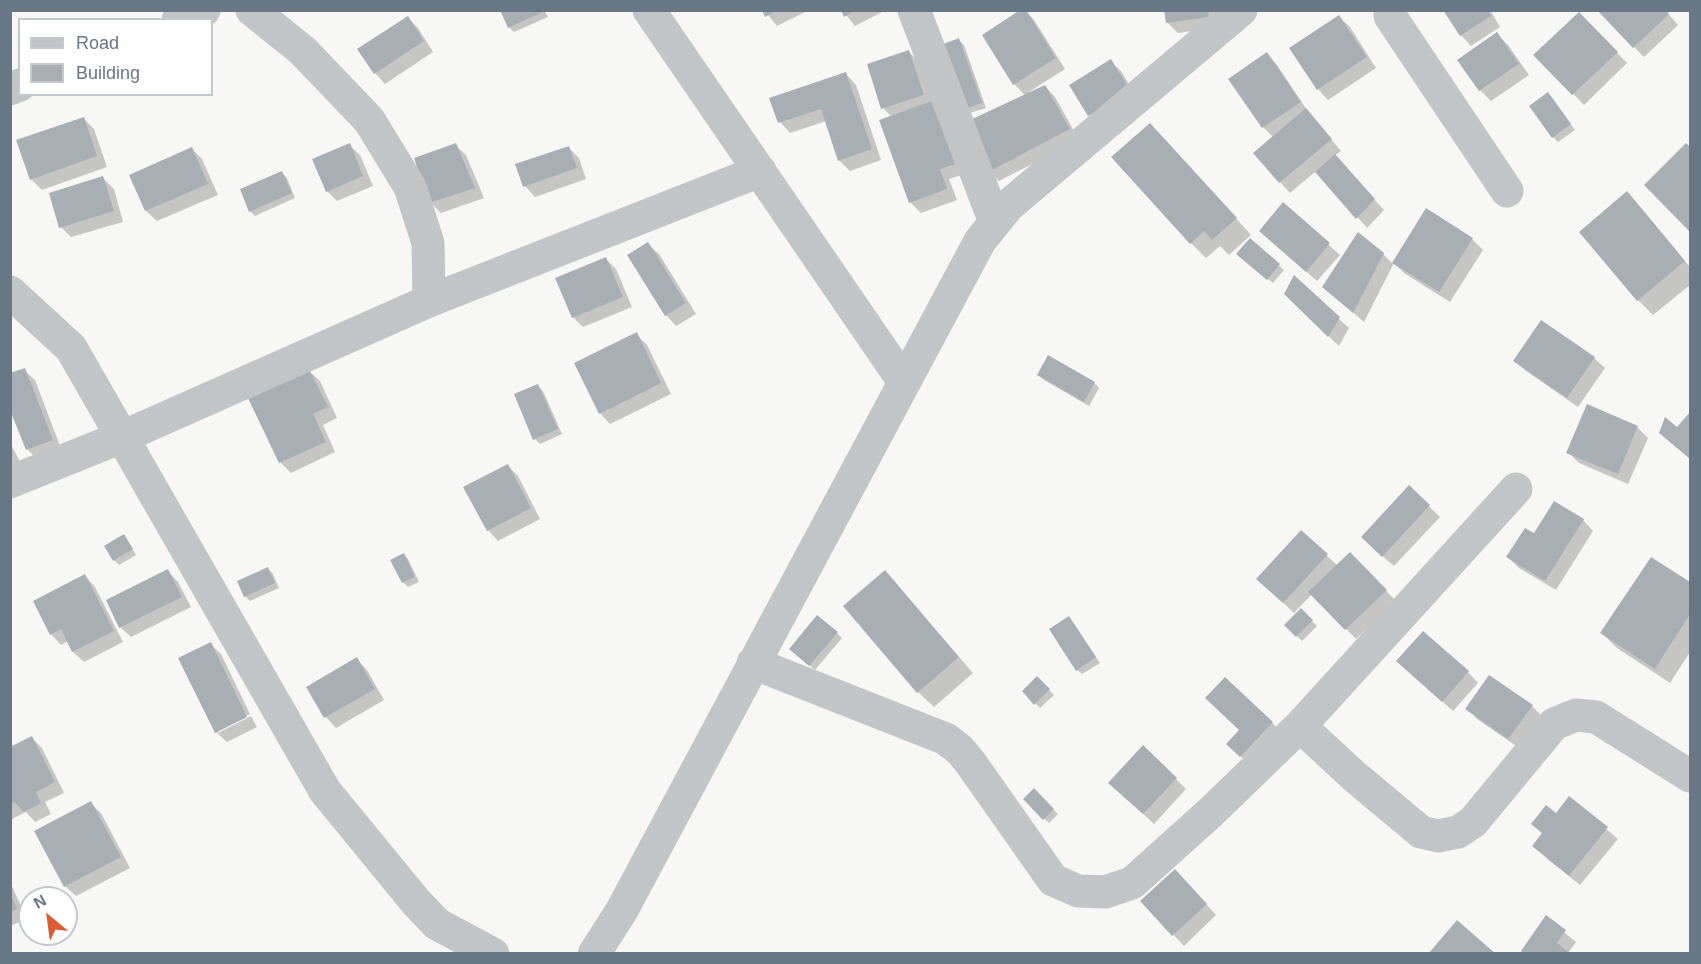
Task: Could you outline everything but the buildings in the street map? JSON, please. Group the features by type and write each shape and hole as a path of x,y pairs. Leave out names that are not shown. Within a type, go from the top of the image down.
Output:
{"street":[{"path":"183,18 204,10"},
{"path":"252,10 303,51 369,120 410,187 428,243 429,301"},
{"path":"649,10 904,382"},
{"path":"914,10 995,222"},
{"path":"594,954 622,910 980,241 1009,205 1241,10"},
{"path":"1390,10 1390,16 1508,191"},
{"path":"10,482 122,437 429,301 760,171"},
{"path":"10,292 70,348 325,791 416,902 437,924 493,954"},
{"path":"753,663 946,740 960,750 970,762 1053,880 1078,891 1105,892 1132,883 1211,812 1300,726 1516,489"},
{"path":"1300,726 1354,777 1421,832 1438,837 1458,832 1473,822 1554,724 1576,715 1596,717 1690,776"}]}
